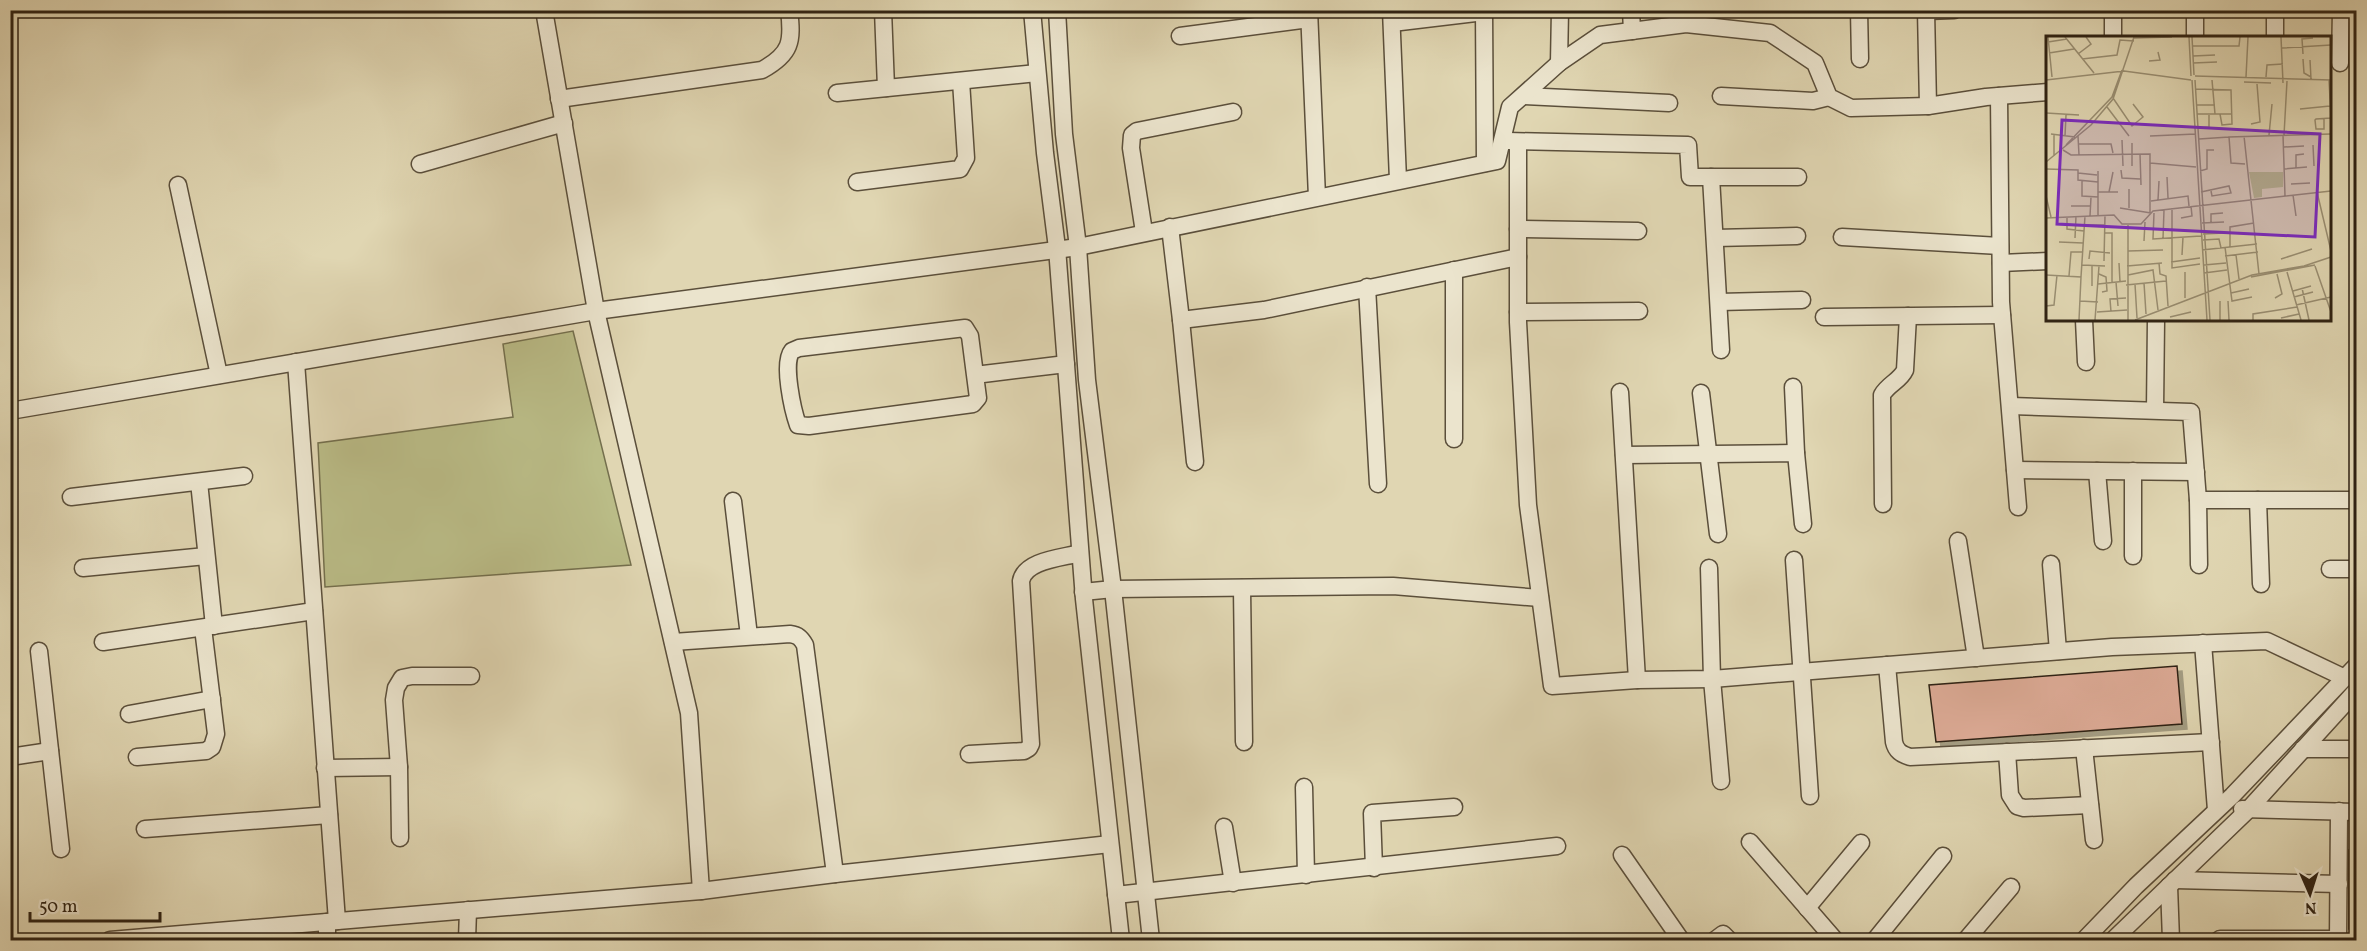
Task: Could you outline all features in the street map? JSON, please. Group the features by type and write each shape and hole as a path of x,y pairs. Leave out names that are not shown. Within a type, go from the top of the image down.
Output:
{"street":[{"path":"544,10 596,311 689,712 701,891"},
{"path":"559,99 762,70 776,63 785,53 791,40 789,10"},
{"path":"883,10 886,88"},
{"path":"1032,10 1057,248 1083,592 1121,940"},
{"path":"1058,10 1064,134 1078,247 1087,380 1113,589 1151,940"},
{"path":"1559,63 1560,10"},
{"path":"1631,10 1632,31"},
{"path":"1859,10 1860,59"},
{"path":"1928,106 1926,11 1954,10"},
{"path":"2113,10 2113,36"},
{"path":"2195,10 2195,36"},
{"path":"2275,10 2276,36"},
{"path":"2341,10 2342,62"},
{"path":"1398,180 1391,17 1484,11 1485,163"},
{"path":"1180,36 1309,15 1317,197"},
{"path":"1828,97 1815,63 1770,33 1713,19 1600,35 1559,63 1510,107 1510,141 1518,229 1518,312 1528,505 1552,686 1637,680 1712,679 2058,651 2267,641 2350,672 2220,808 2129,893 2084,940"},
{"path":"837,93 1037,73"},
{"path":"857,182 960,169 966,158 961,81"},
{"path":"1721,96 1813,101 1828,97 1851,108 1928,106 2046,92"},
{"path":"1523,96 1669,103"},
{"path":"1999,96 2002,315 2018,507"},
{"path":"1144,232 1131,148 1132,135 1137,131 1233,112"},
{"path":"420,164 564,123"},
{"path":"10,411 596,311 1078,247 1497,161 1510,141"},
{"path":"1510,141 1688,145 1690,177 1798,177"},
{"path":"1711,177 1721,350"},
{"path":"178,185 219,375"},
{"path":"1170,227 1195,462"},
{"path":"1518,229 1638,231"},
{"path":"1715,238 1797,236"},
{"path":"1842,237 2000,246"},
{"path":"1180,320 1264,310 1367,287 1518,258"},
{"path":"2001,263 2046,261"},
{"path":"1454,270 1454,439"},
{"path":"1367,287 1378,483"},
{"path":"1719,302 1802,300"},
{"path":"1518,312 1639,311"},
{"path":"1824,317 2002,315"},
{"path":"1883,504 1882,394 1902,376 1905,370 1908,316"},
{"path":"2084,321 2086,362"},
{"path":"2155,410 2156,321"},
{"path":"965,328 970,336 975,375 978,398 973,404 809,426 798,425 794,414 787,362 789,356 800,348 965,328"},
{"path":"296,362 329,815 332,922 327,940"},
{"path":"975,375 1066,364"},
{"path":"1792,387 1803,524"},
{"path":"1620,392 1637,680"},
{"path":"1701,393 1718,534"},
{"path":"2011,406 2191,412 2198,500 2199,565"},
{"path":"1624,455 1796,453"},
{"path":"2015,470 2196,472"},
{"path":"2097,471 2103,541"},
{"path":"2133,471 2133,556"},
{"path":"71,497 244,476"},
{"path":"137,758 206,751 212,747 216,734 212,699 206,556 199,482"},
{"path":"2198,500 2356,501"},
{"path":"2258,500 2261,584"},
{"path":"733,501 748,636"},
{"path":"1958,542 1976,658"},
{"path":"969,753 1024,751 1031,744 1022,574 1031,566 1080,553"},
{"path":"83,568 206,556"},
{"path":"1794,560 1810,796"},
{"path":"2051,564 2058,651"},
{"path":"1709,568 1712,679 1721,781"},
{"path":"2330,569 2356,569"},
{"path":"1083,592 1113,589 1399,587 1540,598"},
{"path":"1242,588 1244,742"},
{"path":"103,642 314,611"},
{"path":"673,642 748,636 796,635 802,639 805,645 835,874"},
{"path":"2203,643 2211,742 2220,808"},
{"path":"39,651 61,849"},
{"path":"1887,665 1895,748 1901,754 1910,757 2211,742"},
{"path":"400,838 399,767 394,700 396,688 402,678 412,676 471,676"},
{"path":"2113,940 2248,810 2356,691"},
{"path":"129,714 212,699"},
{"path":"2084,748 2094,840"},
{"path":"2303,749 2356,749"},
{"path":"10,757 50,751"},
{"path":"2007,752 2010,795 2017,806 2024,808 2090,805"},
{"path":"326,768 399,767"},
{"path":"1304,787 1306,875"},
{"path":"1374,868 1372,813 1454,807"},
{"path":"2220,808 2356,812"},
{"path":"2220,939 2338,940 2339,812"},
{"path":"144,830 329,815"},
{"path":"1224,827 1233,883"},
{"path":"1750,842 1835,940"},
{"path":"1808,908 1862,843"},
{"path":"110,940 701,891 1110,844"},
{"path":"1116,895 1557,846"},
{"path":"1622,855 1682,940"},
{"path":"1875,940 1943,856"},
{"path":"2172,883 2339,884"},
{"path":"2171,940 2172,883"},
{"path":"1966,940 2011,887"},
{"path":"467,940 468,910"},
{"path":"1715,940 1723,934 1729,940"}],"green space":[{"path":"573,331 631,565 325,587 318,443 513,417 503,344"}],"building":[{"path":"2177,666 2182,724 1936,742 1929,685"},
{"path":"2349,850 2356,850 2356,929 2349,929"}]}
